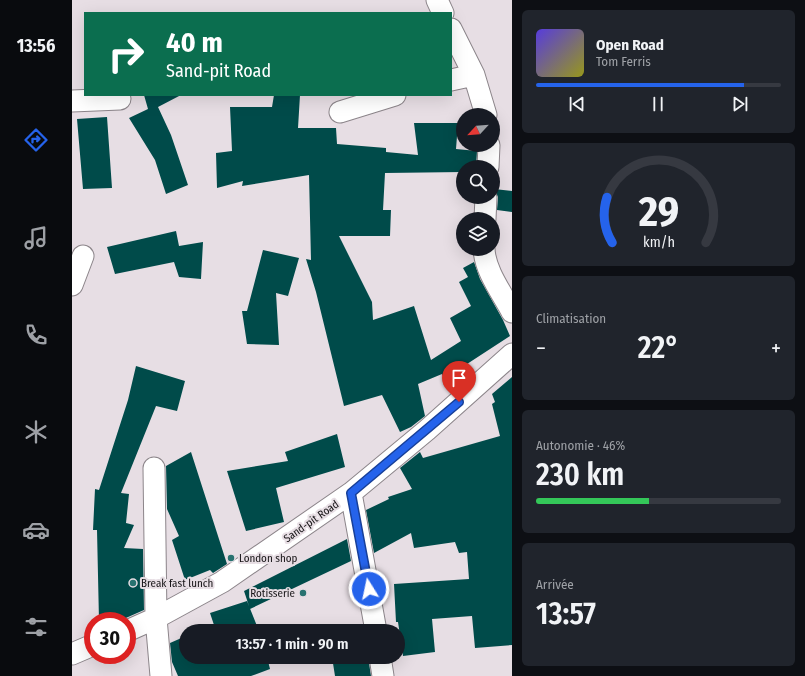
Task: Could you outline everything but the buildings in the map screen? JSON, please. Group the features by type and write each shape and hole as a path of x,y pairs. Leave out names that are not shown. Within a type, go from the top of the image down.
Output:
{"street":[{"path":"437,0 443,12"},
{"path":"452,31 474,75 484,108"},
{"path":"452,80 474,75"},
{"path":"340,112 392,96"},
{"path":"72,101 120,99"},
{"path":"72,285 83,256"},
{"path":"484,256 491,275 512,312"},
{"name":"Sand-pit Road","path":"136,627 156,618 222,582 351,493 427,430 512,354"},
{"path":"154,468 156,618 161,676"},
{"path":"351,493 375,624"},
{"path":"72,654 84,649"},
{"path":"381,664 383,676"}],"place":[{"name":"London shop","path":"231,558"},
{"name":"Break fast lunch","path":"133,583"},
{"name":"Rotisserie","path":"303,593"}],"route":[{"path":"369,589 351,493 459,402"}]}
